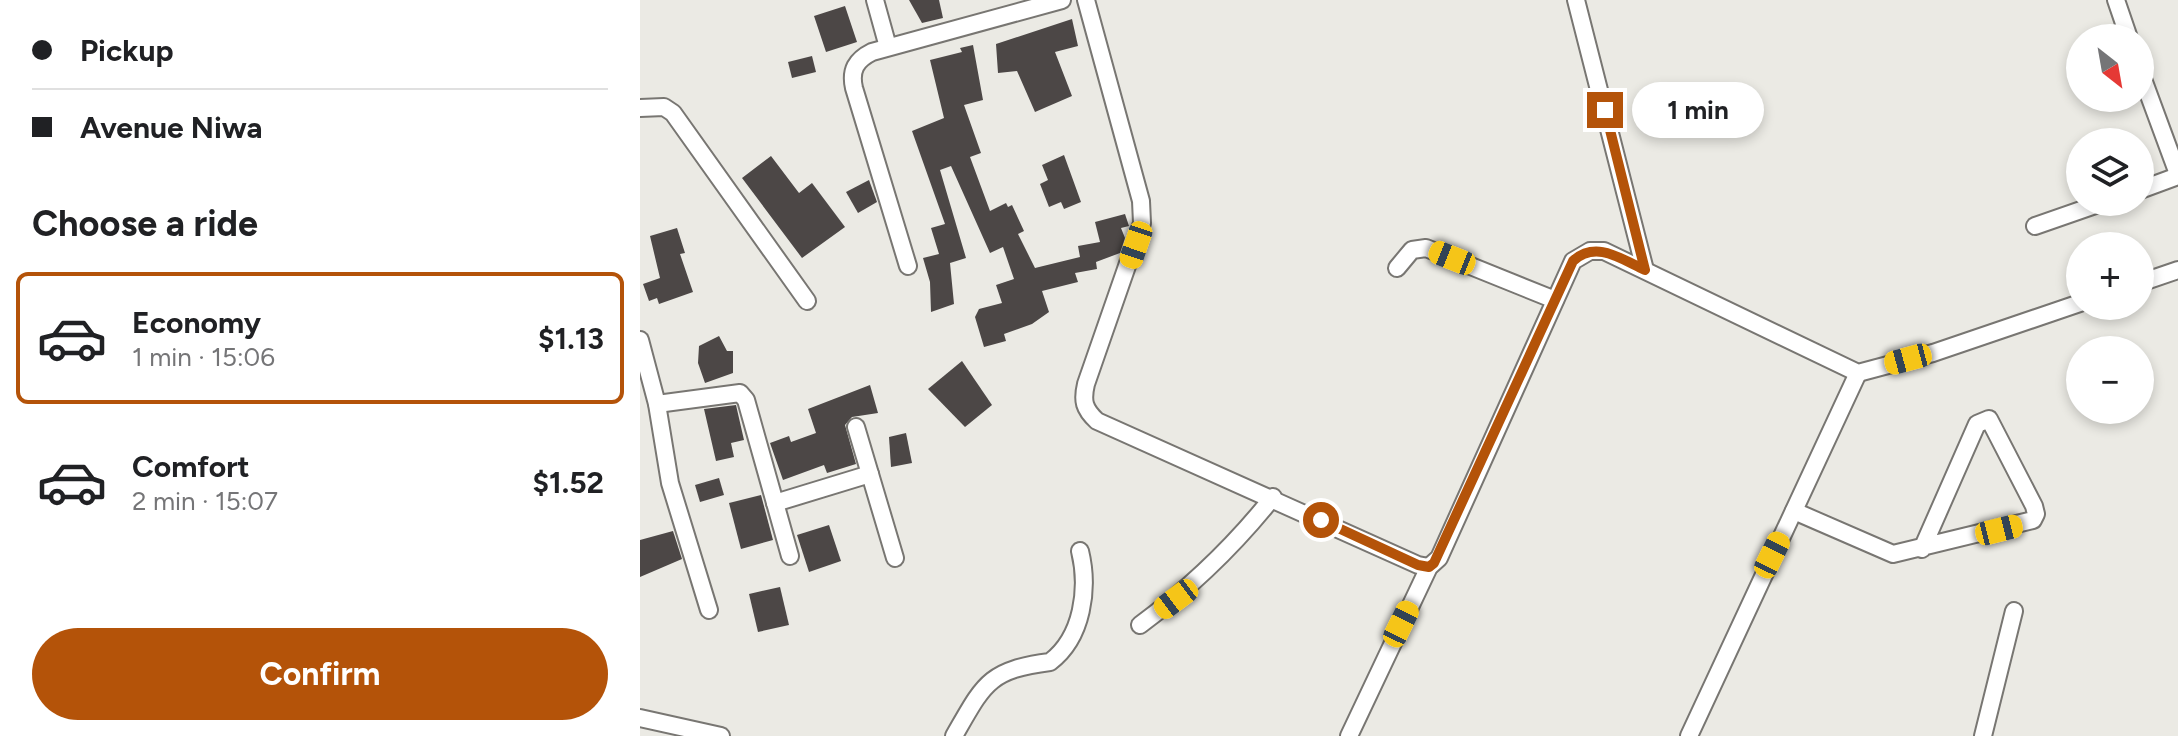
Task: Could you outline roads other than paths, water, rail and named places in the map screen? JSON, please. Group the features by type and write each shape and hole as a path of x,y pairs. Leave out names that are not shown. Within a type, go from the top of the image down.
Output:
{"street":[{"path":"875,0 888,47"},
{"path":"908,266 852,77 861,57 1062,0"},
{"path":"1086,0 1141,201 1142,223 1086,384 1083,399 1087,411 1097,421 1273,497 1418,565 1429,567"},
{"path":"1576,0 1645,270"},
{"path":"2116,0 2124,24"},
{"path":"640,108 664,107 673,113 807,301"},
{"path":"2154,109 2178,175 2154,184"},
{"path":"2035,226 2066,215"},
{"path":"1397,268 1412,250 1426,248 1555,300"},
{"path":"1349,736 1429,567 1439,558 1573,261 1590,251 1604,251 1858,373 1933,353 2066,308"},
{"path":"2154,278 2178,270"},
{"path":"640,340 657,404 670,483 709,610"},
{"path":"1689,736 1858,373"},
{"path":"657,404 740,393 746,400 790,556"},
{"path":"1794,511 1893,554 1922,549 2025,523 2036,514 1989,419 1977,424 1922,549"},
{"path":"856,427 895,558"},
{"path":"775,503 870,474"},
{"path":"1140,625 1176,599 1237,540 1273,497"},
{"path":"954,736 984,687 1000,674 1025,664 1050,662 1062,651 1084,600 1080,551"},
{"path":"1983,736 2014,611"},
{"path":"640,718 721,736"}]}
